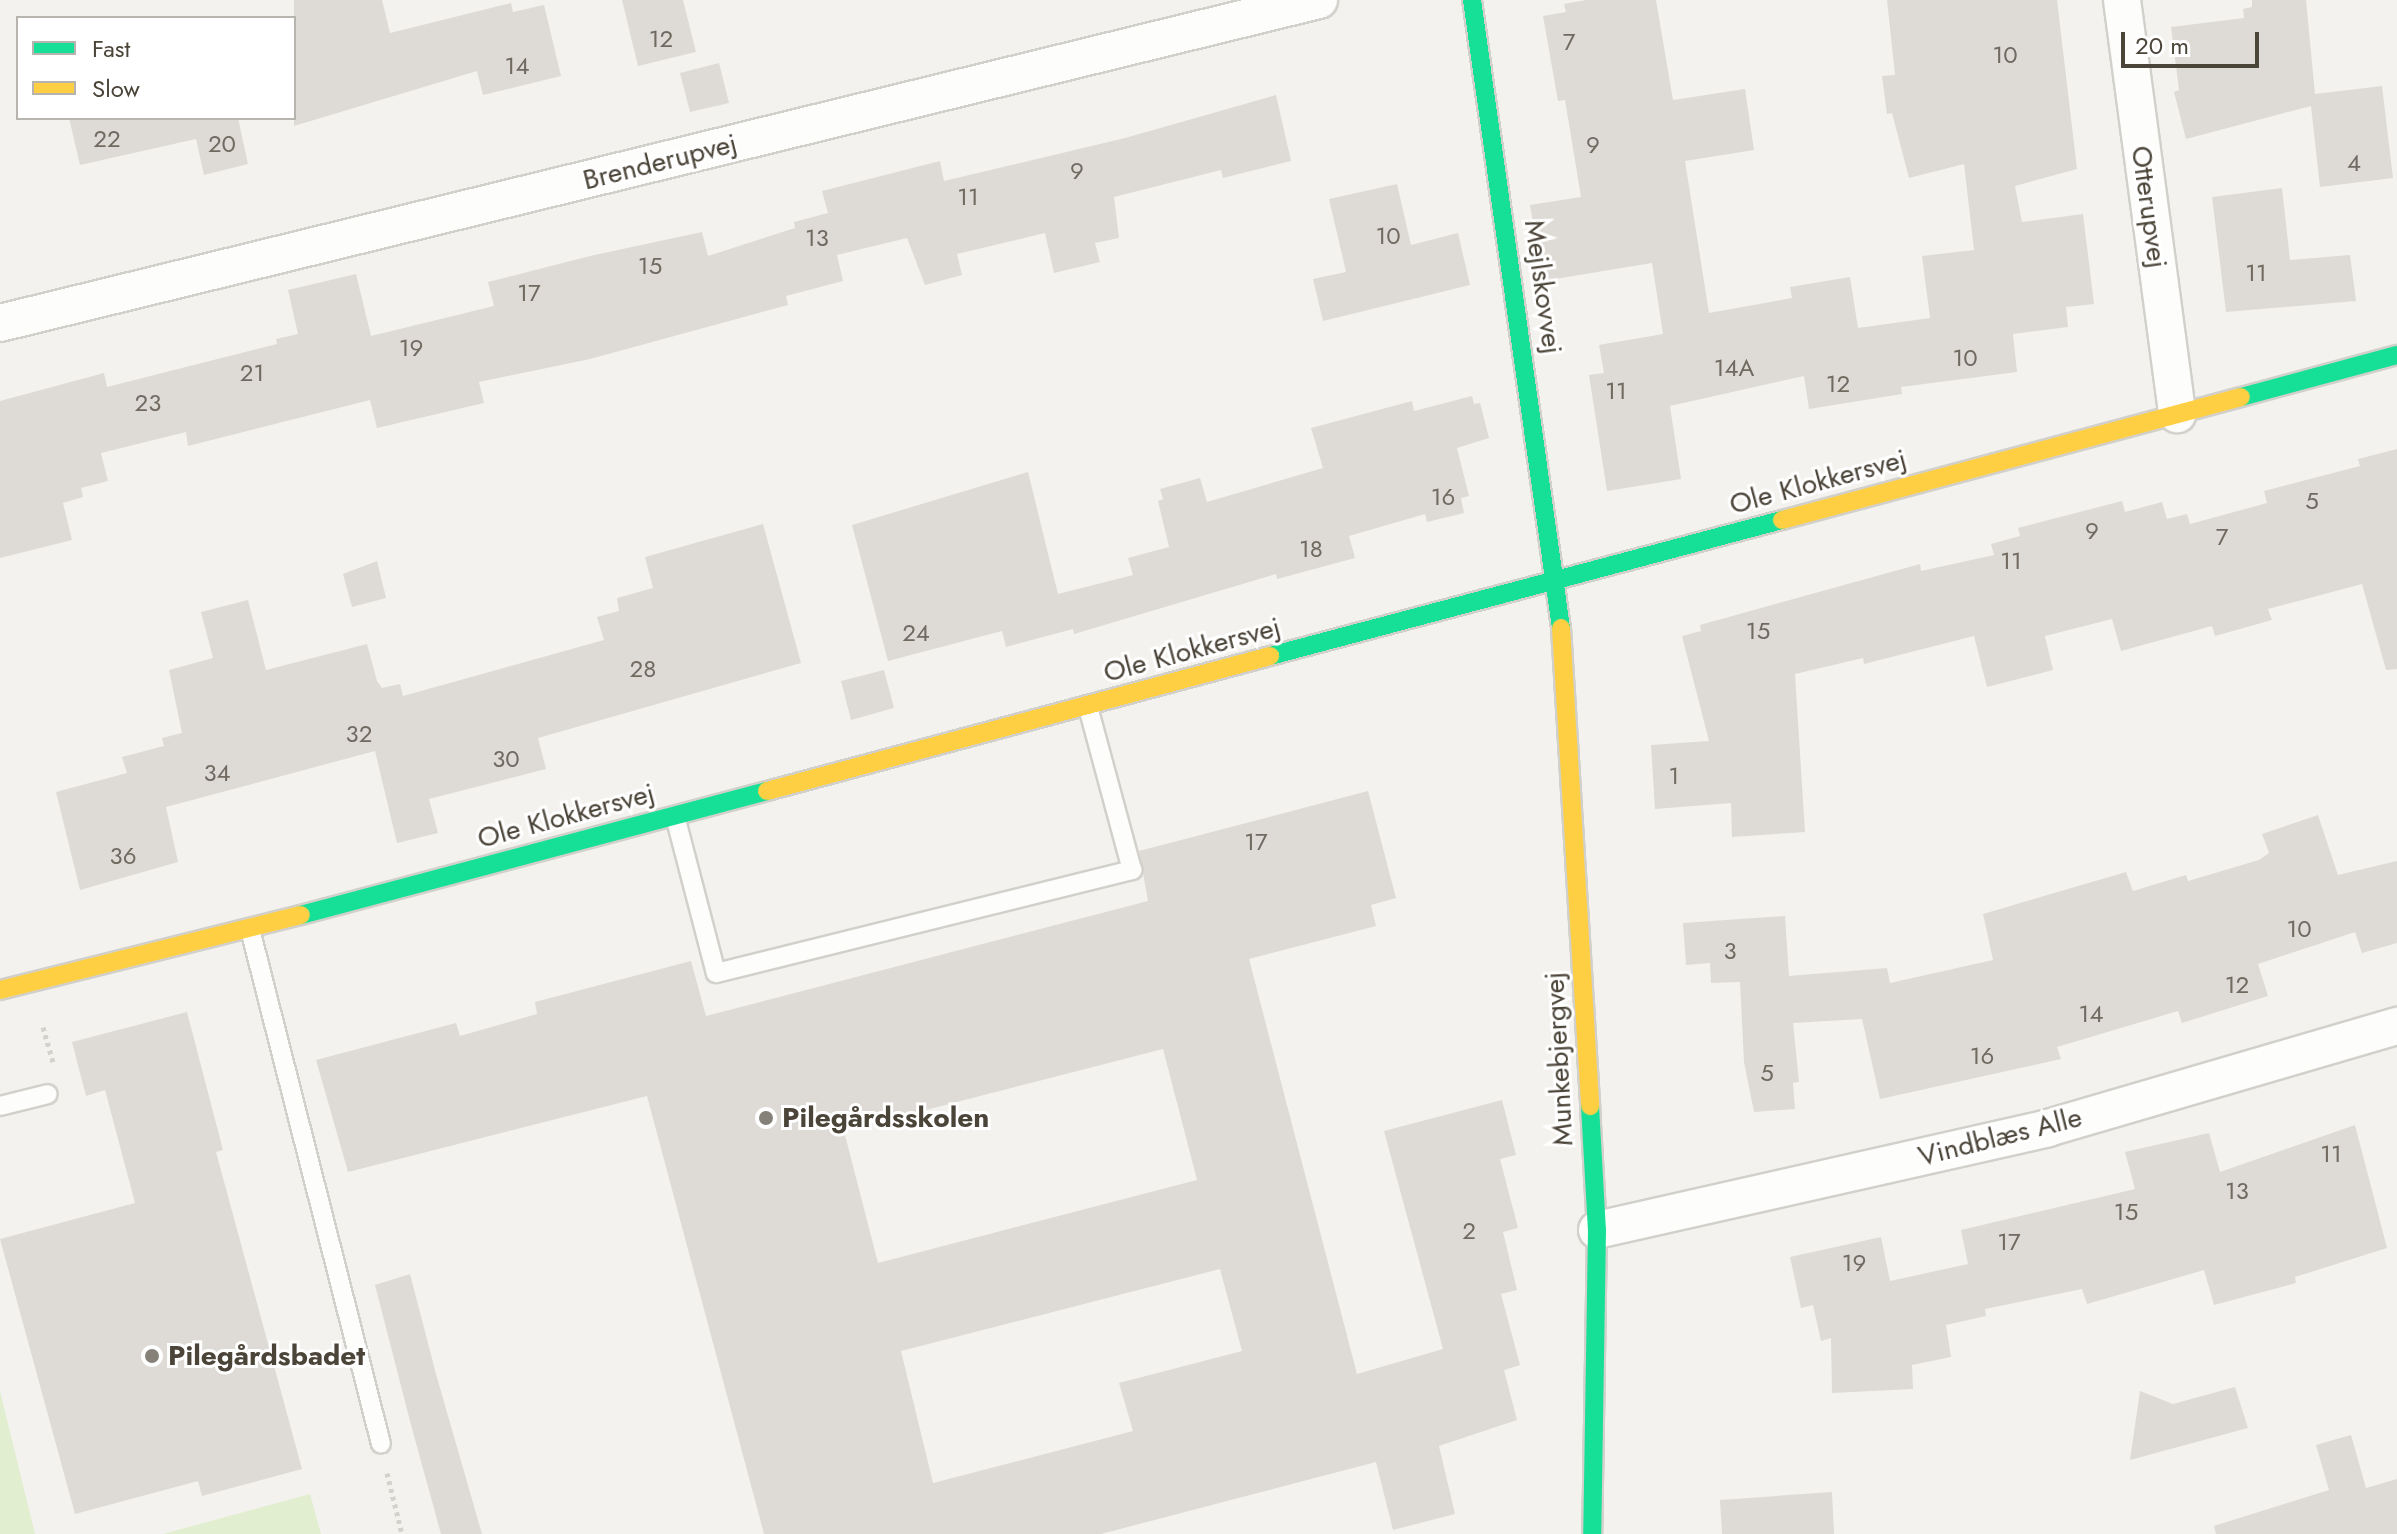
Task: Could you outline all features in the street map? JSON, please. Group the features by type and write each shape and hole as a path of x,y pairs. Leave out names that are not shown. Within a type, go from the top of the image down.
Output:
{"street":[{"name":"Brenderupvej","path":"0,323 1319,0"},
{"name":"Mejlskovvej","path":"1472,0 1558,582"},
{"name":"Otterupvej","path":"2122,0 2177,414"},
{"name":"Ole Klokkersvej","path":"0,990 250,929 1558,582 2397,355"},
{"name":"Munkebjergvej","path":"1558,582 1597,1230 1592,1534"},
{"name":"Vindblæs Alle","path":"1597,1230 2048,1128 2397,1026"}],"lane":[{"path":"675,816 716,973 1132,870 1088,707"},
{"path":"250,929 381,1444"},
{"path":"0,1106 48,1094"}],"path":[{"path":"32,983 60,1091 48,1094"},
{"path":"381,1444 402,1534"}],"green space":[{"path":"0,1391 35,1534 0,1534"},
{"path":"310,1494 321,1534 163,1534"}],"building":[{"path":"294,0 382,0 390,33 511,3 513,12 544,5 561,76 483,95 477,71 294,126"},
{"path":"622,0 683,0 696,52 638,66"},
{"path":"1586,0 1656,0 1673,100 1745,89 1754,150 1685,161 1709,313 1792,298 1790,287 1850,277 1858,328 1930,318 1922,256 1974,250 1964,164 1909,178 1892,113 1887,114 1882,76 1895,75 1887,0 2057,0 2077,169 2015,186 2022,222 2083,214 2094,304 2066,307 2068,327 2013,334 2017,372 1901,387 1902,394 1809,409 1804,376 1670,406 1681,479 1607,491 1589,375 1604,373 1599,345 1663,334 1652,263 1543,281 1530,205 1581,197 1565,100 1558,101 1543,16 1566,12 1564,4"},
{"path":"2252,0 2306,0 2315,94 2382,86 2393,178 2320,187 2311,106 2186,139 2174,92 2179,90 2171,27 2244,18 2243,9 2252,7"},
{"path":"719,63 729,103 690,112 680,73"},
{"path":"1276,95 1291,161 1223,178 1221,170 1114,197 1119,238 1095,243 1100,262 1054,273 1045,233 957,254 962,275 925,285 907,238 837,255 843,281 786,296 788,305 590,359 479,382 484,403 377,428 370,400 188,446 186,432 101,453 108,481 81,488 83,497 63,503 72,540 0,558 0,401 104,373 107,387 277,344 276,339 298,334 288,290 356,274 371,336 494,306 488,282 590,256 702,232 708,256 795,228 794,222 828,213 822,191 940,161 944,181 1125,138"},
{"path":"69,120 238,120 248,164 204,175 196,139 80,165"},
{"path":"1397,184 1411,245 1458,233 1470,285 1323,321 1313,279 1346,272 1329,199"},
{"path":"2282,188 2290,260 2350,255 2356,301 2226,312 2212,197"},
{"path":"1472,396 1474,404 1480,403 1489,438 1457,448 1469,496 1461,498 1464,513 1427,522 1425,514 1349,536 1355,558 1277,579 1276,574 1074,634 1073,629 1006,647 1002,631 888,661 852,525 1028,472 1058,594 1133,575 1128,558 1169,547 1158,501 1163,499 1160,489 1200,478 1207,502 1323,468 1311,428 1412,401 1414,411"},
{"path":"2397,449 2397,669 2386,670 2362,584 2268,609 2272,620 2215,636 2212,626 2121,651 2112,619 2045,636 2053,670 1987,687 1974,636 1864,664 1863,658 1795,674 1805,832 1732,837 1731,803 1655,809 1651,745 1709,741 1682,636 1701,631 1700,625 1920,564 1921,571 1994,555 1991,544 2020,536 2018,528 2122,501 2125,512 2162,502 2167,519 2187,514 2190,524 2267,503 2264,491 2360,466 2358,459"},
{"path":"763,524 801,663 538,738 546,769 429,799 438,833 397,843 375,751 166,807 178,862 80,890 56,792 127,773 122,757 164,746 162,738 182,733 169,670 213,658 201,612 248,600 266,670 367,644 377,681 382,688 400,684 403,696 604,640 597,617 619,611 617,598 653,588 645,557"},
{"path":"377,561 386,598 352,607 343,574"},
{"path":"884,670 894,708 851,720 841,681"},
{"path":"1368,791 1396,898 1371,905 1376,926 1249,959 1357,1374 1443,1349 1384,1131 1502,1100 1516,1155 1500,1159 1518,1228 1503,1232 1517,1290 1501,1294 1520,1365 1504,1370 1517,1420 1439,1446 1455,1514 1393,1530 1376,1462 1101,1534 764,1534 647,1096 348,1172 316,1060 456,1023 460,1036 537,1014 535,1002 691,961 706,1016 1148,901 1139,851","holes":["1163,1049 1197,1180 878,1263 844,1131","1220,1269 1242,1351 1119,1383 1133,1431 933,1483 901,1351"]},
{"path":"2318,815 2338,875 2397,861 2397,943 2362,953 2355,932 2258,964 2268,996 2182,1023 2178,1011 2057,1047 2061,1059 1880,1099 1862,1019 1793,1023 1799,1082 1793,1083 1795,1109 1754,1112 1744,1062 1740,982 1711,983 1710,963 1686,965 1683,923 1785,916 1789,976 1887,968 1890,983 1993,960 1983,914 2126,872 2133,891 2186,875 2188,881 2259,860 2269,853 2262,834"},
{"name":"Pilegårdsbadet","path":"187,1012 223,1150 216,1152 302,1469 202,1496 198,1481 75,1514 0,1239 135,1203 105,1090 86,1096 72,1042"},
{"path":"2355,1125 2387,1248 2295,1277 2296,1283 2214,1305 2204,1270 2087,1304 2082,1289 1985,1309 1986,1316 1946,1325 1951,1357 1912,1365 1913,1389 1832,1393 1831,1338 1821,1341 1813,1305 1801,1308 1790,1257 1881,1237 1890,1281 1968,1264 1961,1230 2135,1189 2125,1152 2209,1133 2220,1172"},
{"path":"410,1274 482,1534 441,1534 375,1285"},
{"path":"2235,1387 2248,1428 2130,1460 2140,1391 2173,1404"},
{"path":"2351,1435 2366,1488 2397,1479 2397,1534 2216,1534 2214,1526 2329,1490 2316,1445"},
{"path":"1832,1492 1834,1534 1722,1534 1720,1500"}],"traffic: fast":[{"path":"1472,0 1561,628"},
{"path":"2241,397 2397,355"},
{"path":"1270,656 1782,520"},
{"path":"301,915 767,791"},
{"path":"1590,1106 1597,1230 1592,1534"}],"traffic: slow":[{"path":"1782,520 2241,397"},
{"path":"1561,628 1590,1106"},
{"path":"767,791 1270,656"},
{"path":"0,990 301,915"}],"place":[{"name":"Pilegårdsskolen","path":"766,1118"},
{"name":"Pilegårdsbadet","path":"152,1356"}]}
